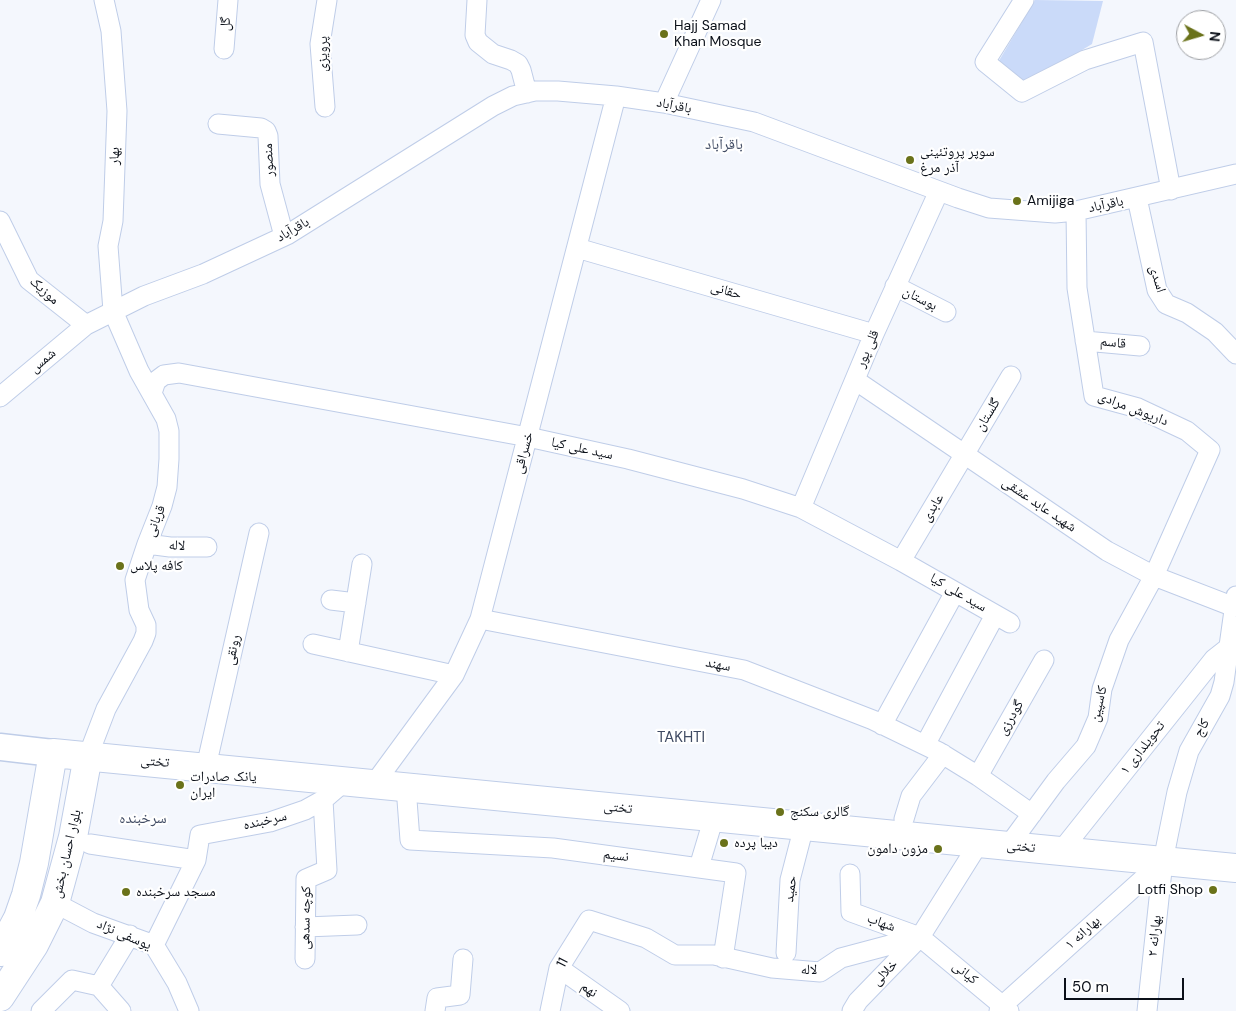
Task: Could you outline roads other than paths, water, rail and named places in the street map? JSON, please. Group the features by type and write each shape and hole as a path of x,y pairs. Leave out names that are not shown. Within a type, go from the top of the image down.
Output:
{"main road":[{"name":"تختی","path":"0,747 1236,868"},
{"path":"0,952 18,918 26,895 53,752"},
{"name":"بلوار احسان بخش","path":"0,997 34,945 55,904 62,882 77,815 88,756"},
{"path":"42,813 49,802 60,799 72,804 77,815"}],"street":[{"name":"بهار","path":"104,0 110,31 117,110 113,221 108,246 113,311"},
{"name":"گل","path":"224,49 228,0"},
{"name":"پرویزی","path":"325,107 320,44 327,0"},
{"path":"477,0 475,35 478,42 493,54 518,64 528,93"},
{"path":"664,103 712,0"},
{"path":"1024,0 985,62 1022,92 1085,60 1143,42 1171,190"},
{"name":"باقرآباد","path":"86,325 144,296 203,274 284,236 493,106 513,96 528,93 558,90 616,96 664,103 754,122 989,208 1055,213 1076,211 1236,174"},
{"name":"خسراقی","path":"374,784 454,675 480,619 616,96"},
{"name":"منصور","path":"218,124 261,128 266,131 268,136 270,184 284,236"},
{"name":"قلی پور","path":"801,508 874,334 939,191"},
{"name":"اسدی","path":"1137,198 1157,290 1166,304 1188,313 1215,332 1236,354"},
{"name":"داریوش مرادی","path":"1076,211 1077,288 1094,396 1138,408 1188,431 1210,450 1154,576"},
{"name":"موزیک","path":"0,221 29,280 86,325"},
{"name":"حقانی","path":"577,248 874,334"},
{"name":"بوستان","path":"895,286 946,312"},
{"name":"قربانی","path":"88,756 106,709 146,633 146,625 139,610 135,580 162,506 169,459 169,430 166,419 139,371 113,311"},
{"name":"شمس","path":"0,397 86,325"},
{"name":"قاسم","path":"1086,341 1140,346"},
{"name":"سید علی کیا","path":"152,393 156,381 164,374 179,373 528,437 628,459 744,489 801,508 901,561 1003,619 925,745"},
{"name":"گلستان","path":"965,455 1011,376"},
{"name":"شهید عابد عشقی","path":"855,380 1107,550 1154,576 1235,601"},
{"name":"عابدی","path":"901,561 965,455"},
{"name":"رونقی","path":"206,767 259,533"},
{"name":"لاله","path":"147,544 207,547"},
{"path":"348,652 362,564"},
{"name":"کاسپین","path":"1009,846 1056,781 1086,746 1098,718 1102,689 1119,640 1154,576"},
{"path":"882,725 955,592"},
{"path":"332,600 356,603"},
{"name":"کاج","path":"1163,861 1177,792 1189,751 1220,696 1224,682 1235,601"},
{"name":"سهند","path":"480,619 744,670 882,725 925,745 978,776 1032,814"},
{"path":"313,644 454,675"},
{"name":"تحویلداری ۱","path":"1061,851 1214,659 1228,648"},
{"name":"گودرزی","path":"978,776 1044,660"},
{"path":"904,819 910,796 943,754"},
{"name":"سرخبنده","path":"154,946 196,860 200,834 270,822 305,810 323,800 345,781"},
{"name":"نسیم","path":"406,787 410,840 553,848 699,866 736,873 723,958"},
{"name":"کوچه سدهی","path":"305,959 306,879 327,870 323,800"},
{"path":"699,866 714,817"},
{"name":"حمید","path":"786,953 790,880 804,826"},
{"path":"920,937 979,842"},
{"path":"90,844 196,860"},
{"name":"بهارانه ۱","path":"1004,1009 1163,861"},
{"name":"بهارانه ۲","path":"1147,1011 1163,861"},
{"name":"شهاب","path":"850,874 850,912 920,937"},
{"name":"یوسفی نژاد","path":"55,904 93,923 130,935 154,946 177,984 189,1011"},
{"name":"لاله","path":"589,920 646,938 675,955 714,955 772,968 820,972 841,958 920,937"},
{"name":"11","path":"550,1011 559,968 589,920"},
{"path":"306,926 357,925"},
{"path":"99,986 130,935"},
{"name":"کیانی","path":"920,937 1004,1009"},
{"name":"خلالی","path":"852,1011 858,1000 920,937"},
{"path":"435,1011 437,998 460,995 463,959"},
{"name":"نهم","path":"559,968 620,1011"},
{"path":"40,1011 72,980 99,986 121,1011"}],"place":[{"name":"Hajj Samad Khan Mosque","path":"664,34"},
{"name":"سوپر پروتئینی آذر مرغ","path":"910,160"},
{"name":"Amijiga","path":"1017,201"},
{"name":"کافه پلاس","path":"120,566"},
{"name":"یانک صادرات ایران","path":"180,785"},
{"name":"گالری سکنج","path":"780,812"},
{"name":"دیبا پرده","path":"724,843"},
{"name":"مزون دامون","path":"938,849"},
{"name":"Lotfi Shop","path":"1213,890"},
{"name":"مسجد سرخبنده","path":"126,892"}],"district":[{"name":"باقرآباد","path":"724,145"},
{"name":"TAKHTI","path":"681,738"},
{"name":"سرخبنده","path":"143,819"}]}
